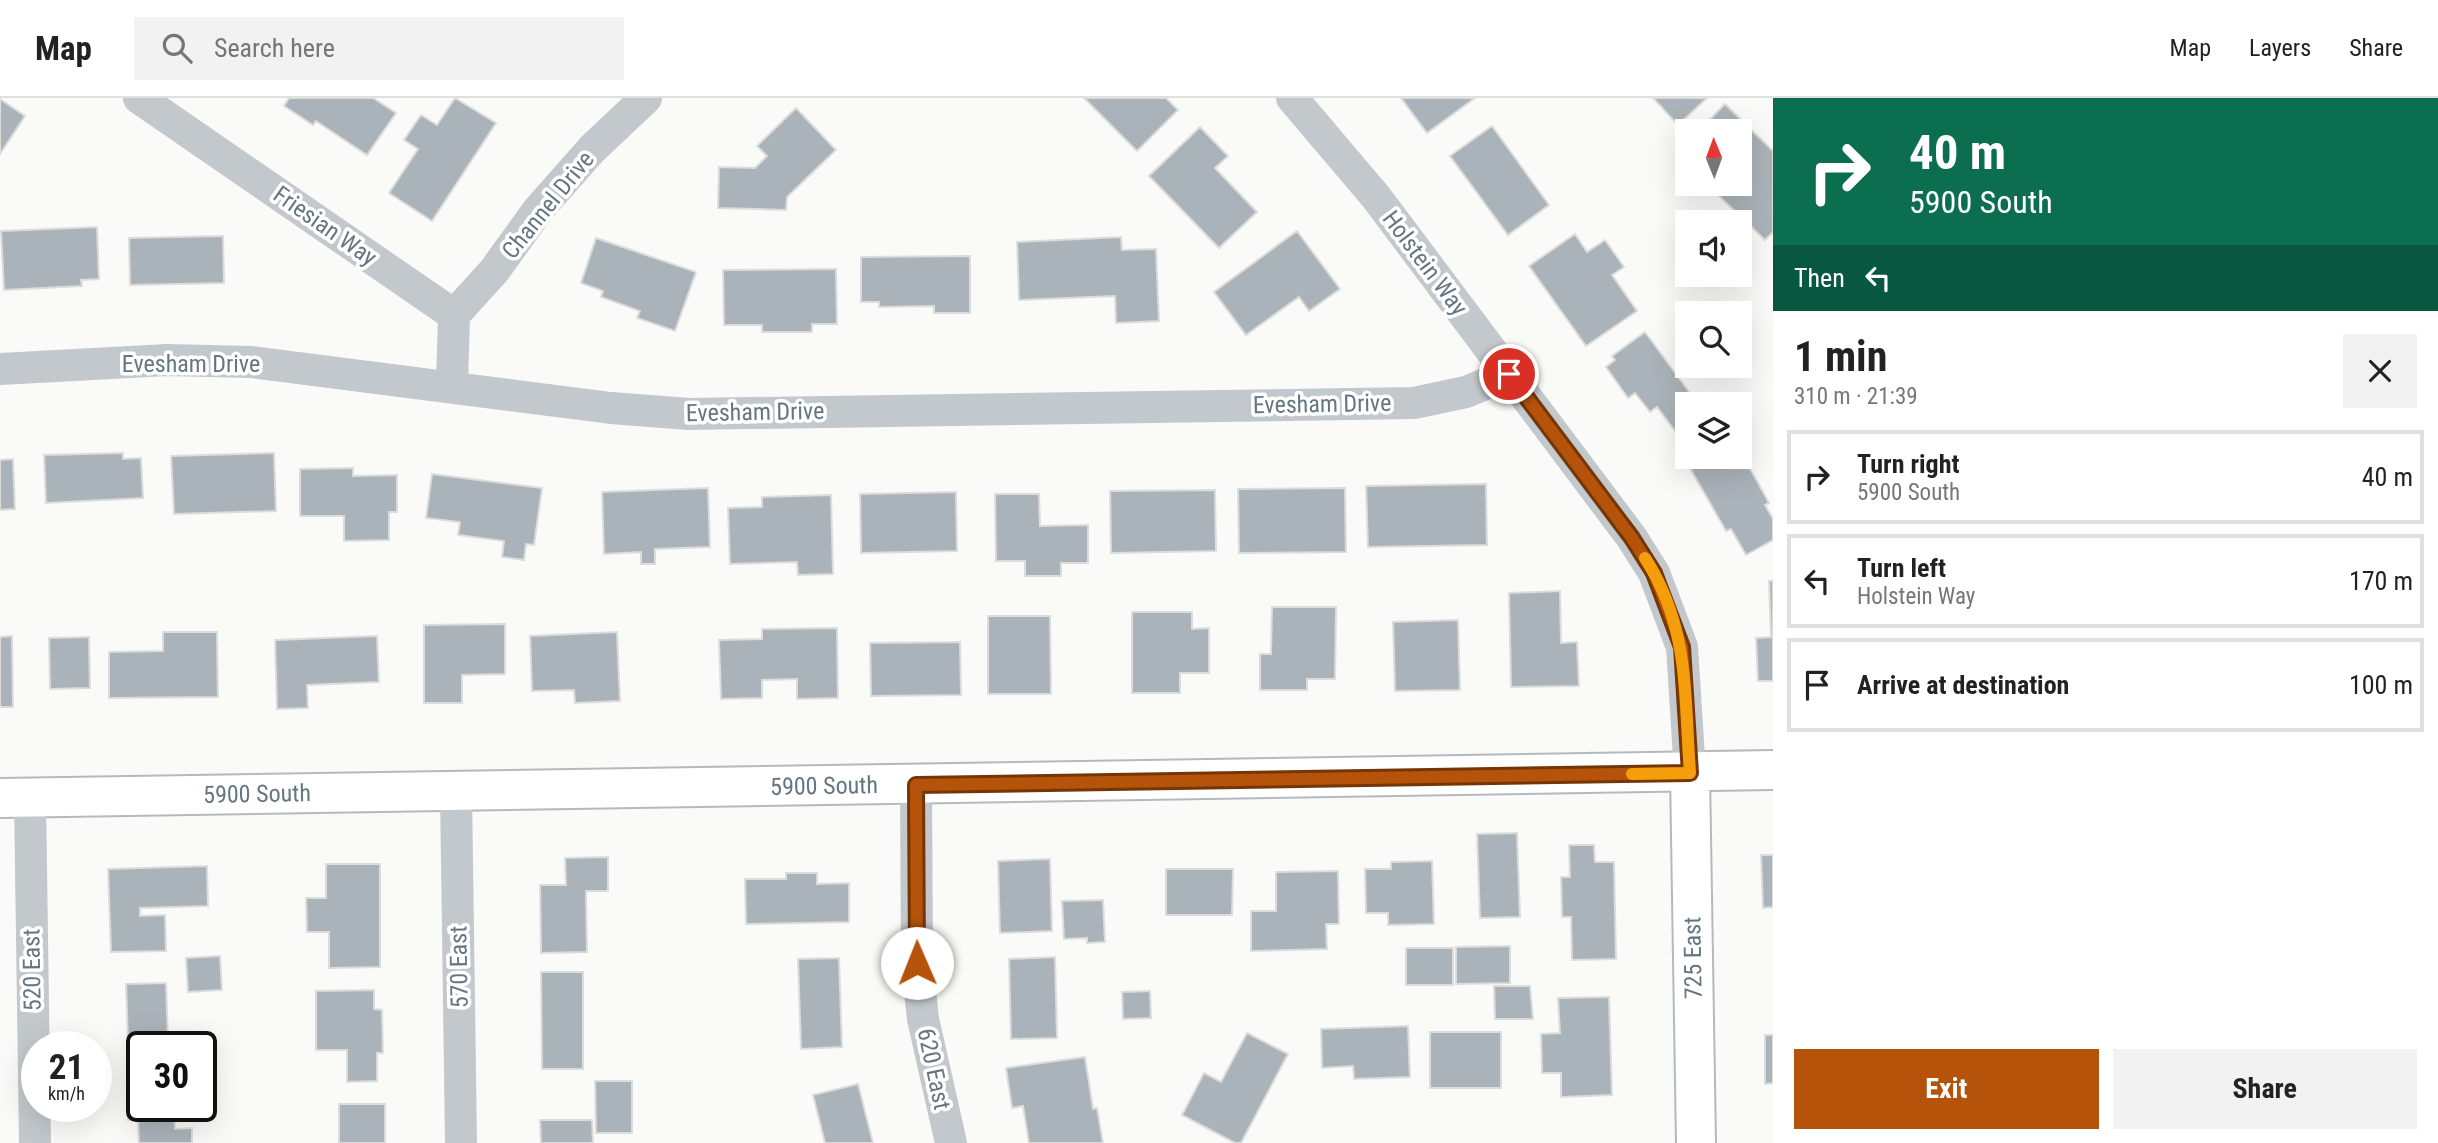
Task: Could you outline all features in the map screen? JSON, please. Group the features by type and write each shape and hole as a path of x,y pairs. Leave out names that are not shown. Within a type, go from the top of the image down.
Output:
{"main road":[{"name":"5900 South","path":"15,798 1773,770"},
{"name":"725 East","path":"1690,773 1696,1143"}],"street":[{"name":"Friesian Way","path":"139,98 454,315"},
{"name":"Channel Drive","path":"454,315 494,271 538,210 646,98"},
{"name":"Holstein Way","path":"1292,98 1376,197 1623,527 1654,573 1682,647 1690,773"},
{"path":"452,385 454,315"},
{"name":"Evesham Drive","path":"0,369 209,359 452,385 611,408 689,414 1414,403 1470,391 1509,374"},
{"name":"620 East","path":"916,785 917,963 923,1019 951,1143"},
{"name":"570 East","path":"456,791 461,1143"},
{"name":"520 East","path":"15,798 35,1143"}],"building":[{"path":"289,98 373,98 396,113 367,155 316,121 313,125 284,106"},
{"path":"455,98 496,123 432,221 389,193 418,149 404,140 421,115 437,125"},
{"path":"1084,98 1166,98 1178,110 1137,151"},
{"path":"1401,98 1475,98 1427,133"},
{"path":"1653,98 1707,98 1684,119 1675,119 1675,122"},
{"path":"0,99 25,116 0,154"},
{"path":"1725,104 1740,119 1711,119"},
{"path":"796,108 836,150 787,197 786,210 718,208 719,167 755,168 767,156 757,146"},
{"path":"1492,126 1549,205 1508,235 1450,156"},
{"path":"1200,127 1228,156 1215,168 1257,212 1219,248 1149,176"},
{"path":"1752,130 1773,151 1773,232 1765,240 1752,228 1752,210 1734,210 1719,196 1752,196"},
{"path":"97,227 99,279 81,280 82,286 4,290 1,231"},
{"path":"1297,231 1340,289 1309,311 1299,297 1246,335 1214,292"},
{"path":"1575,234 1587,252 1605,240 1624,267 1612,275 1637,311 1586,346 1529,266"},
{"path":"223,236 224,283 130,285 129,238"},
{"path":"1121,237 1122,250 1156,249 1159,321 1116,323 1115,296 1019,300 1017,242"},
{"path":"596,238 696,272 675,331 637,318 640,311 601,297 603,291 581,283"},
{"path":"970,256 970,313 934,313 934,306 879,307 879,302 861,302 861,257"},
{"path":"836,269 837,324 812,324 812,332 762,332 762,325 724,325 723,270"},
{"path":"1645,332 1675,373 1675,378 1679,378 1689,392 1675,392 1675,431 1657,407 1650,412 1635,393 1628,398 1606,367 1615,360 1612,356"},
{"path":"123,453 123,459 141,458 143,498 46,503 44,455"},
{"path":"274,453 276,511 174,514 171,456"},
{"path":"13,459 15,509 0,510 0,460"},
{"path":"353,468 353,476 397,475 397,512 389,512 389,540 344,541 344,516 300,516 300,469"},
{"path":"1691,469 1750,469 1769,503 1765,505 1773,519 1773,540 1746,555 1731,529 1726,531"},
{"path":"432,474 542,488 534,545 526,544 524,560 502,557 504,541 458,535 460,522 426,518"},
{"path":"1486,484 1487,545 1368,547 1366,486"},
{"path":"708,488 710,547 655,549 655,564 641,564 641,552 604,554 602,492"},
{"path":"1345,488 1346,552 1239,553 1238,489"},
{"path":"1215,490 1216,551 1111,553 1110,491"},
{"path":"956,492 957,551 861,553 860,494"},
{"path":"995,494 1039,494 1040,526 1088,525 1088,563 1061,563 1061,576 1025,576 1025,561 996,561"},
{"path":"831,495 833,574 798,575 797,562 730,564 728,508 762,507 762,497"},
{"path":"1769,581 1773,581 1773,681 1758,681 1756,638 1771,637"},
{"path":"1560,591 1561,643 1577,642 1579,686 1511,687 1509,593"},
{"path":"1272,607 1336,607 1335,679 1307,679 1307,690 1260,690 1260,654 1271,654"},
{"path":"1132,612 1192,612 1192,629 1209,628 1209,673 1180,673 1180,693 1132,693"},
{"path":"988,616 1050,616 1051,694 988,694"},
{"path":"1458,620 1460,690 1395,691 1393,622"},
{"path":"505,624 505,674 462,675 462,703 424,703 424,625"},
{"path":"837,628 838,698 797,699 797,679 762,680 762,698 721,699 719,640 762,639 762,629"},
{"path":"163,632 217,632 218,697 109,698 109,652 163,651"},
{"path":"617,632 620,701 575,703 574,690 532,691 530,636"},
{"path":"12,636 13,707 0,707 0,637"},
{"path":"377,636 379,682 307,685 308,708 277,709 275,640"},
{"path":"89,637 90,688 50,689 49,638"},
{"path":"960,642 961,695 871,696 870,643"},
{"path":"1517,833 1520,917 1480,918 1477,834"},
{"path":"1569,845 1594,845 1595,862 1614,862 1616,959 1572,960 1571,917 1562,917 1561,877 1570,877"},
{"path":"1761,855 1773,855 1773,907 1763,908"},
{"path":"608,857 608,891 586,891 587,952 541,953 540,885 566,885 565,858"},
{"path":"1050,859 1052,931 1000,933 998,861"},
{"path":"1432,861 1434,924 1388,925 1388,913 1366,913 1365,869 1391,869 1391,862"},
{"path":"326,864 380,864 380,967 329,968 329,932 307,932 306,898 326,898"},
{"path":"207,866 208,906 140,908 140,916 165,915 166,951 111,952 108,869"},
{"path":"1166,869 1233,869 1232,915 1166,915"},
{"path":"1338,871 1339,924 1326,924 1327,949 1251,951 1251,911 1276,911 1276,872"},
{"path":"786,873 817,873 817,884 849,883 849,922 746,924 745,879 786,879"},
{"path":"1103,900 1105,942 1087,943 1087,938 1064,939 1062,901"},
{"path":"1510,946 1510,983 1456,984 1456,947"},
{"path":"1406,948 1453,948 1453,985 1406,985"},
{"path":"220,956 222,990 188,992 186,958"},
{"path":"1055,957 1057,1038 1011,1039 1009,959"},
{"path":"839,958 842,1047 801,1049 798,959"},
{"path":"541,972 583,972 583,1069 542,1069"},
{"path":"166,983 168,1031 128,1031 126,984"},
{"path":"1494,986 1530,986 1533,1019 1495,1019"},
{"path":"374,990 374,1009 382,1010 383,1053 377,1053 377,1081 347,1082 347,1050 316,1050 316,991"},
{"path":"1150,991 1151,1018 1123,1019 1122,992"},
{"path":"1609,997 1612,1095 1561,1097 1561,1073 1542,1073 1541,1034 1560,1033 1558,998"},
{"path":"1408,1026 1410,1077 1354,1079 1353,1066 1322,1068 1321,1029"},
{"path":"1430,1032 1501,1032 1501,1088 1430,1088"},
{"path":"1247,1033 1288,1054 1241,1143 1235,1143 1182,1115 1204,1073 1221,1082"},
{"path":"1765,1035 1773,1035 1773,1083 1765,1084"},
{"path":"1085,1057 1093,1109 1097,1108 1103,1143 1029,1143 1023,1106 1012,1108 1006,1068"},
{"path":"595,1081 632,1081 632,1133 596,1133"},
{"path":"858,1084 873,1143 825,1143 813,1095"},
{"path":"339,1104 385,1104 385,1143 339,1143"},
{"path":"540,1120 592,1120 593,1143 541,1143"},
{"path":"138,1122 175,1122 175,1129 192,1128 192,1143 139,1143"}],"slow traffic":[{"path":"1632,774 1690,773 1682,647 1670,610 1645,558"}],"route":[{"path":"917,963 916,785 1690,773 1682,647 1654,573 1632,538 1509,374"}]}
